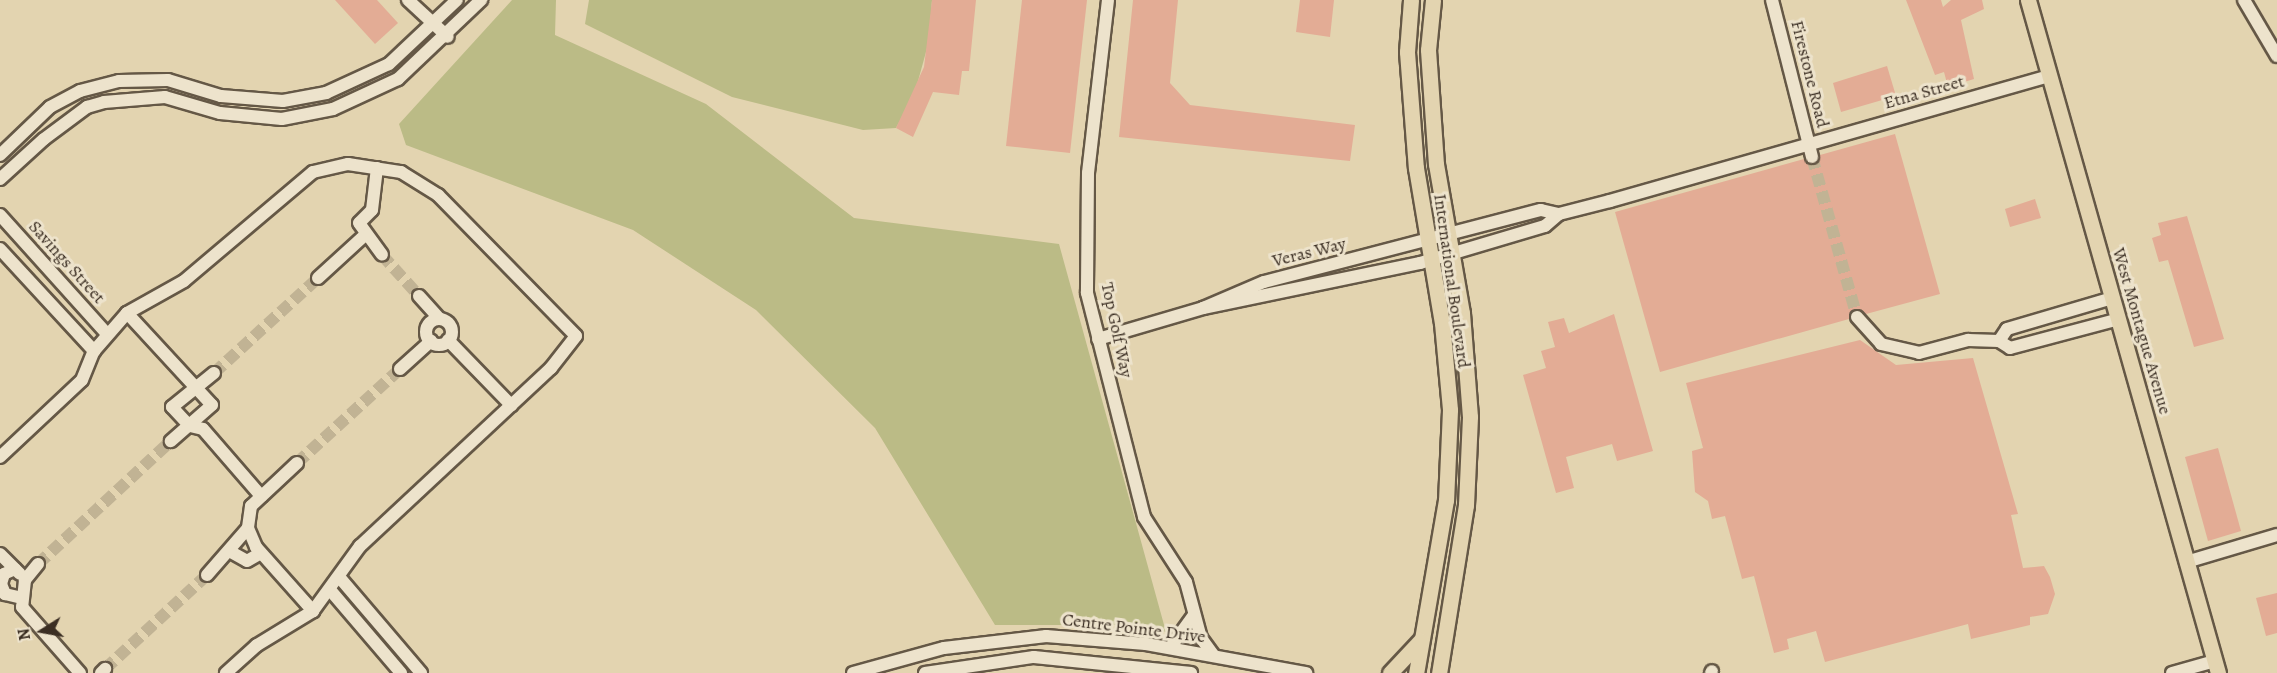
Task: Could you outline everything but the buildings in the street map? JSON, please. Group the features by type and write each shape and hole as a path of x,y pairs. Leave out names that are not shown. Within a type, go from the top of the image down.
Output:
{"main road":[{"name":"International Boulevard","path":"1411,0 1408,64 1450,410 1446,500 1416,673"},
{"name":"International Boulevard","path":"1433,0 1428,50 1436,164 1452,253 1470,417 1466,505 1439,673"},
{"name":"West Montague Avenue","path":"2028,0 2217,667"},
{"path":"1446,631 1449,673"},
{"path":"1390,673 1424,636"}],"street":[{"path":"408,0 433,26 448,37"},
{"path":"0,155 50,107 80,91 146,79 221,96 283,101 326,93 389,64 433,26 457,0"},
{"path":"0,179 87,107 120,99 165,97 220,113 292,117 333,109 398,79 448,37 481,0"},
{"name":"Top Golf Way","path":"1108,0 1088,173 1087,293 1144,517 1186,582 1194,615 1214,656"},
{"name":"Firestone Road","path":"1772,0 1812,157"},
{"path":"2244,0 2277,56"},
{"name":"Etna Street","path":"1559,214 2049,76"},
{"path":"0,457 82,380 94,351 127,313 184,281 313,172 348,164 401,172 438,195 576,336 511,405 360,546 331,591 313,611 257,645 226,673"},
{"path":"377,168 372,210 359,224 364,236 382,255"},
{"name":"Veras Way","path":"1203,308 1239,289 1449,236 1541,210 1559,214"},
{"name":"Veras Way","path":"1098,339 1203,308 1431,259 1545,226 1559,214"},
{"name":"Savings Street","path":"0,215 107,334"},
{"path":"318,278 364,236"},
{"path":"0,249 94,351"},
{"path":"419,296 452,329 448,340"},
{"path":"1999,341 2007,329 2112,298"},
{"path":"127,313 212,405 171,441"},
{"path":"1857,317 1881,344 1899,352 1999,341 2010,348 2119,319"},
{"path":"431,341 428,326 440,319"},
{"path":"400,369 431,341 448,340 511,405"},
{"path":"214,373 172,407 190,426 203,429 261,496"},
{"path":"297,463 251,506 248,528 261,553 313,611"},
{"path":"207,574 231,552 234,540 248,528"},
{"path":"2186,562 2277,535"},
{"path":"231,552 247,561 261,553"},
{"path":"0,554 24,580"},
{"path":"38,564 24,580 22,607 80,673"},
{"path":"15,569 4,574 1,584 4,594 22,598"},
{"path":"340,578 421,673"},
{"path":"331,591 401,673"},
{"path":"1170,648 1194,615"},
{"name":"Centre Pointe Drive","path":"853,673 991,639 1100,639 1138,643 1306,673"},
{"name":"Centre Pointe Drive","path":"925,673 994,658 1098,662 1191,673"},
{"path":"2172,673 2217,667"}],"green space":[{"path":"512,0 556,0 555,35 706,104 854,218 1059,244 1166,632 1123,625 995,625 875,428 756,310 633,230 406,145 399,124"},
{"path":"589,0 932,0 929,41 915,92 896,128 863,130 732,97 585,24"}],"tunnel":[{"path":"1812,157 1857,317"},
{"path":"382,255 419,296"},
{"path":"214,373 318,278"},
{"path":"297,463 400,369"},
{"path":"38,564 171,441"},
{"path":"105,669 207,575"}]}
